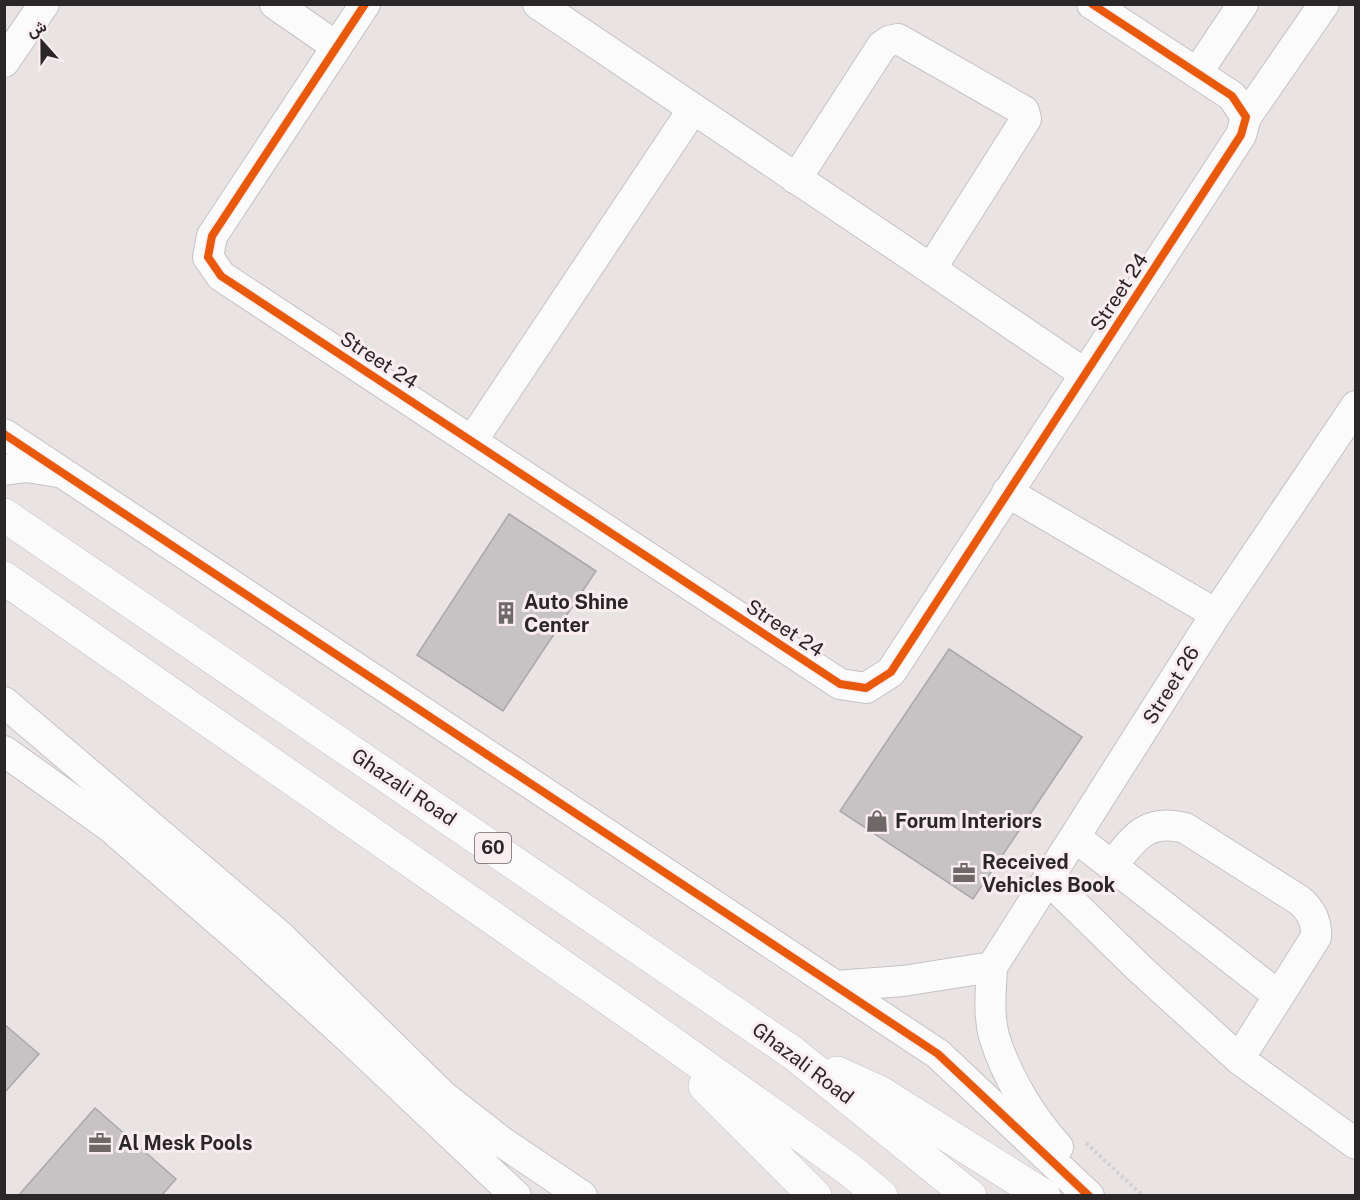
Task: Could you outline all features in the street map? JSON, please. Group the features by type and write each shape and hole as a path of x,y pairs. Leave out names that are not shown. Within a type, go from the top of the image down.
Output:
{"highway":[{"name":"Ghazali Road","path":"4,514 793,1053 970,1196"},
{"path":"4,578 638,1019 850,1170 881,1196"},
{"path":"638,1019 815,1196"},
{"path":"793,1053 879,1092 1044,1196"}],"street":[{"path":"4,63 44,4"},
{"path":"275,4 337,47"},
{"name":"Street 24","path":"365,4 212,236 208,257 221,276 840,684 866,688 891,672 1241,135 1246,117 1324,4"},
{"path":"538,4 1084,374"},
{"path":"1092,4 1232,96 1246,117"},
{"path":"1197,73 1243,4"},
{"path":"796,179 882,46 889,41 898,39 1024,111 1026,119 931,269"},
{"path":"472,441 693,109"},
{"name":"Street 26","path":"1099,1196 1047,1134 1010,1077 994,1035 990,998 992,967 1216,614 1356,406"},
{"path":"4,434 938,1054 1089,1196"},
{"path":"4,470 27,467 64,473"},
{"path":"1007,492 1216,614"},
{"path":"4,702 280,936 442,1095 502,1142 582,1196"},
{"path":"4,751 109,826 245,944 348,1037 516,1196"},
{"path":"1112,866 1136,836 1147,828 1173,825 1185,828 1299,900 1311,913 1316,937 1239,1059"},
{"path":"1074,837 1279,996"},
{"path":"1048,879 1140,969 1239,1059 1356,1144"},
{"path":"835,986 903,981 992,967"}],"building":[{"name":"Auto Shine Center","path":"509,514 596,571 503,711 417,655"},
{"path":"949,649 1082,737 973,899 840,811"},
{"path":"4,1024 39,1054 4,1093"},
{"name":"Al Mesk Pools","path":"95,1108 176,1179 161,1196 18,1196"}],"cycle path":[{"path":"365,4 212,236 208,257 221,276 840,684 866,688 891,672 1241,135 1246,117 1232,96 1092,4"},
{"path":"4,434 938,1054 1089,1196"}],"place":[{"name":"Auto Shine Center","path":"506,613"},
{"name":"Forum Interiors","path":"877,821"},
{"name":"Received Vehicles Book","path":"964,873"},
{"name":"Al Mesk Pools","path":"100,1143"}]}
